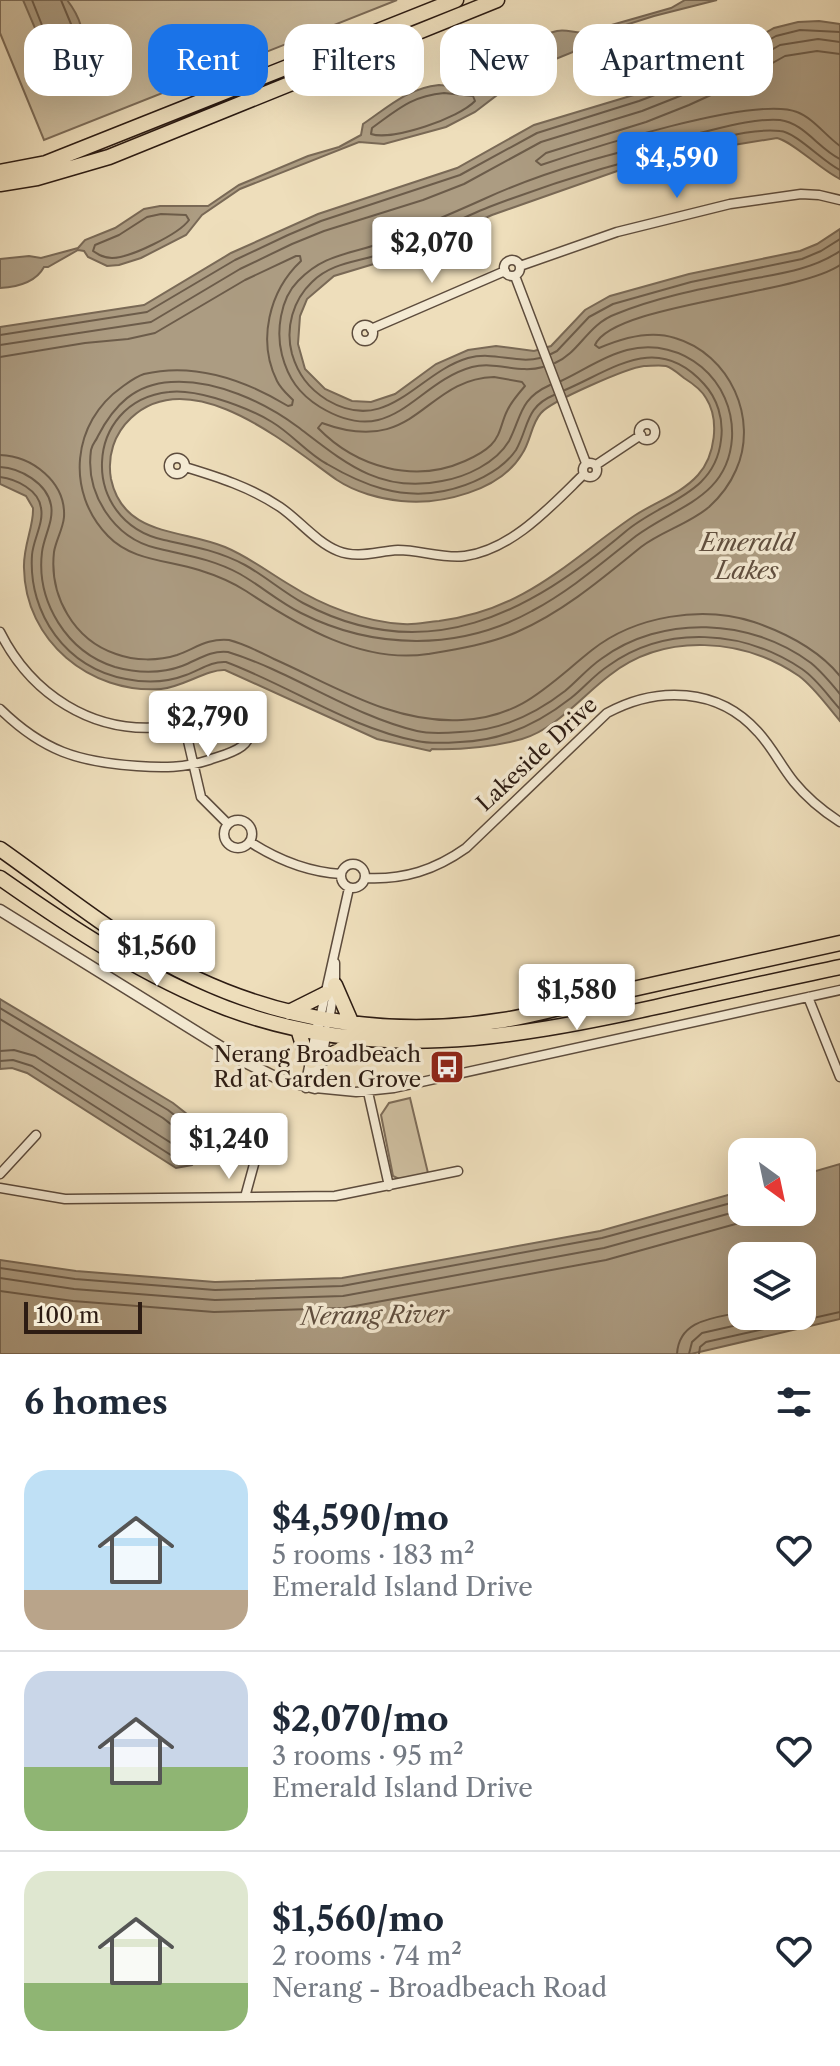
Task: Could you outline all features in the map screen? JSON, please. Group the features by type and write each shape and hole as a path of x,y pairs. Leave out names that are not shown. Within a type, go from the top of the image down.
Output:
{"main road":[{"path":"1,174 46,163 456,0"},
{"path":"1,174 37,178 109,157 497,0"},
{"path":"0,849 136,945 176,969 242,998 289,1012 353,1039 428,1043 532,1032 840,967"},
{"path":"0,878 91,939 175,986 224,1007 298,1029 352,1024 417,1028 506,1020 840,943"},
{"path":"289,1012 330,990 352,1024"},
{"path":"298,1029 306,1055 316,1060 339,1051 353,1039"}],"street":[{"path":"520,266 617,232 730,204 801,194 840,200"},
{"path":"505,271 510,261 520,266"},
{"path":"515,276 520,266"},
{"path":"505,271 515,276"},
{"path":"371,329 505,271"},
{"path":"515,276 591,464"},
{"path":"185,467 259,494 340,552 360,555 398,550 464,557 487,550 514,535 541,516 584,474 582,468 641,435"},
{"path":"0,632 15,659 40,689 77,711 112,726 185,728 201,719 225,712 241,716 248,725 248,738 241,748 193,765 166,768 77,759 44,744 17,726 0,709"},
{"name":"Lakeside Drive","path":"365,878 404,876 444,863 466,848 607,713 623,704 655,695 699,696 744,718 770,746 794,782 811,800 840,822"},
{"path":"185,728 201,797 228,824"},
{"path":"237,819 247,823 253,831 250,842 242,848 231,846 225,839 228,824 237,819"},
{"path":"250,842 289,863 341,874"},
{"path":"355,864 364,870 365,878 359,887 349,888 342,883 341,874 345,867 355,864"},
{"path":"310,1088 349,888"},
{"path":"0,910 245,1062 277,1078 310,1088 368,1092 840,990"},
{"path":"808,997 840,1077"},
{"path":"368,1092 389,1186"},
{"path":"0,1174 36,1135"},
{"path":"245,1197 256,1157"},
{"path":"0,1188 65,1199 335,1196 458,1171"}],"shaded area":[{"path":"0,0 397,0 336,24 284,24 284,45 268,51 268,24 148,24 148,96 155,96 44,140 26,96 132,96 132,24 24,24 24,91 0,33"},
{"path":"410,1098 428,1173 401,1180 393,1176 381,1115 389,1103"}],"water":[{"path":"23,0 67,0 79,24 33,24"},
{"path":"685,0 717,0 629,24 615,24 671,8"},
{"name":"Emerald Lakes","path":"798,22 840,24 840,179 777,138 709,149 620,170 492,215 387,260 334,276 307,299 300,316 298,344 305,369 325,389 352,401 371,402 395,394 436,364 468,350 496,346 534,351 551,346 585,310 610,296 689,274 800,251 840,229 840,721 805,681 777,663 730,648 679,646 632,661 610,675 557,720 534,734 489,746 430,751 377,739 225,670 161,689 135,688 110,682 66,658 49,640 27,594 25,552 33,508 26,496 0,484 0,327 144,305 231,253 318,214 457,168 534,125 630,96 773,96 774,28","holes":["664,366 696,387 710,407 714,438 708,458 698,475 684,487 634,516 545,581 522,595 470,615 408,624 389,623 345,612 303,593 225,547 140,521 117,498 111,479 113,446 125,424 155,403 182,399 211,404 239,415 294,448 337,480 376,497 417,502 451,498 485,486 512,467 525,449 538,417 548,408 574,393 635,368"]},
{"path":"557,31 573,32 573,52 557,58"},
{"path":"439,85 440,96 496,96 475,112 446,127 384,144 359,142 240,189 202,215 186,235 141,258 107,266 78,250 44,267 25,283 0,288 0,259 41,258 78,248 85,240 115,228 144,209 208,206 239,185 308,156 339,147 361,135 363,124 399,99 424,96 424,88"},
{"path":"0,999 173,1103 206,1129 206,1148 192,1165 176,1168 27,1073 12,1068 0,1069"},
{"name":"Nerang River","path":"840,1164 840,1319 816,1325 816,1242 728,1242 728,1330 793,1330 691,1354 0,1354 0,1260 76,1271 215,1282 342,1278 600,1231 728,1195 728,1226 816,1226 816,1171"}],"place":[{"name":"Nerang Broadbeach Rd at Garden Grove","path":"447,1067"}]}
